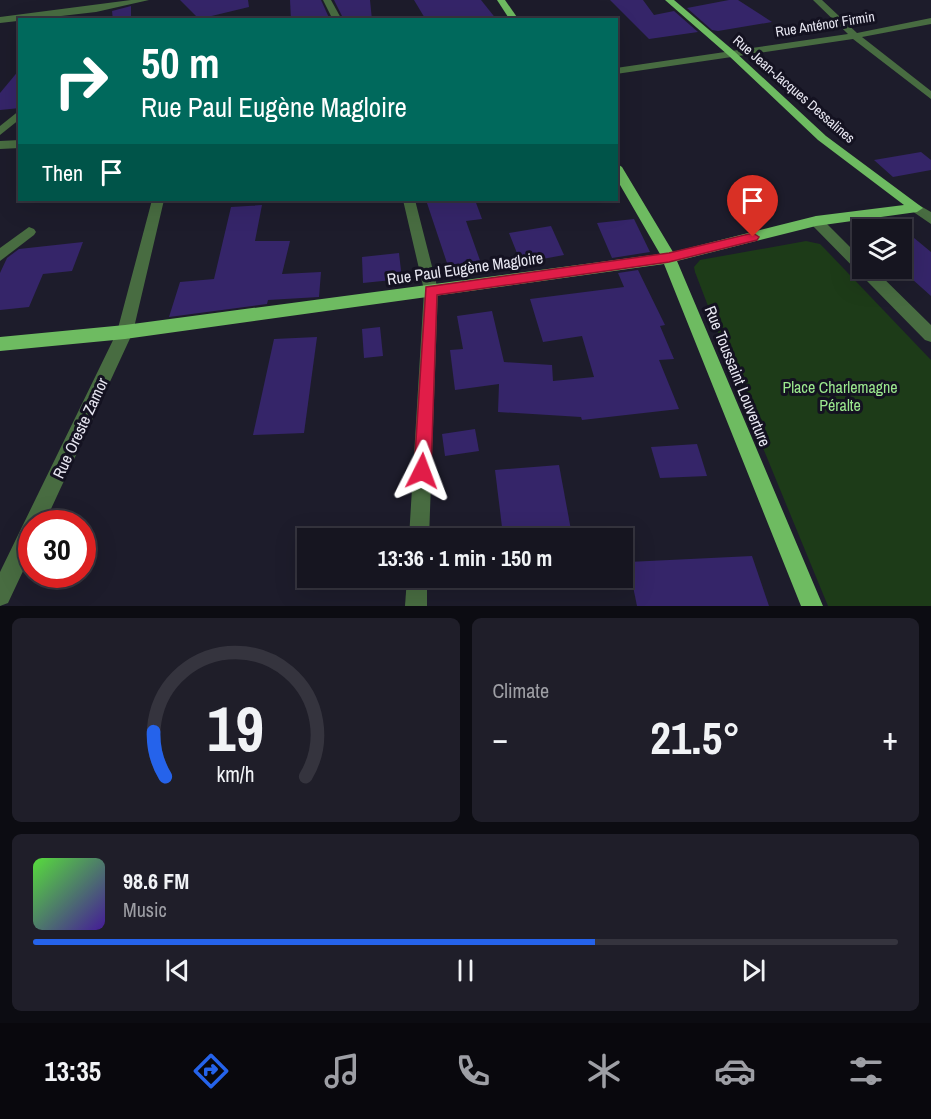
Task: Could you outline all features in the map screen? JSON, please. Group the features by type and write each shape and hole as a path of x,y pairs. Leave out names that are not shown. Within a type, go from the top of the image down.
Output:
{"main road":[{"path":"501,0 514,18"},
{"name":"Rue Jean-Jacques Dessalines","path":"669,0 731,53 822,138 924,209"},
{"name":"Rue Toussaint Louverture","path":"618,170 669,258 812,606"},
{"name":"Rue Paul Eugène Magloire","path":"0,344 125,332 669,258 816,222 924,209"}],"street":[{"path":"0,20 96,4 145,0"},
{"path":"327,0 337,18"},
{"path":"817,0 855,36 931,96"},
{"name":"Rue Anténor Firmin","path":"618,71 855,36 931,21"},
{"path":"0,132 18,115"},
{"path":"0,145 18,144"},
{"name":"Rue Oreste Zamor","path":"41,510 125,332 158,201"},
{"path":"409,201 431,290 419,528"},
{"name":"Rue Jean-Jacques Dessalines","path":"924,209 931,219"},
{"path":"816,222 852,257"},
{"path":"0,256 29,232"},
{"path":"874,279 931,334"},
{"path":"0,595 18,558"},
{"path":"416,606 417,588"}],"green space":[{"name":"Place Charlemagne Péralte","path":"806,241 820,244 931,360 931,606 828,606 756,431 695,272 694,267 700,260"}],"building":[{"path":"180,0 248,0 249,7 198,18"},
{"path":"290,0 321,0 329,18 291,18"},
{"path":"334,0 370,0 372,18 343,18"},
{"path":"414,0 481,0 495,18 425,18"},
{"path":"610,0 643,0 654,15 674,11 698,32 649,39"},
{"path":"738,0 772,22 718,31 712,30 687,8"},
{"path":"131,6 131,17 113,18 112,11"},
{"path":"18,71 18,108 0,110 0,93"},
{"path":"921,152 931,160 931,170 893,177 874,160"},
{"path":"426,201 475,201 482,219 466,221 482,266 451,275"},
{"path":"262,205 255,241 290,241 282,274 321,272 319,297 268,300 267,304 169,317 180,282 214,279 231,207"},
{"path":"634,219 650,252 612,258 597,223"},
{"path":"551,226 564,255 521,263 509,233"},
{"path":"912,236 931,252 931,296 912,279"},
{"path":"83,242 72,271 43,274 29,307 0,310 0,273 7,258 19,249"},
{"path":"399,253 402,279 363,283 362,257"},
{"path":"638,270 665,325 660,326 674,359 659,360 679,409 582,420 581,417 498,412 499,384 455,390 450,350 463,349 457,316 492,311 504,362 552,365 553,381 594,377 582,336 543,342 530,299 624,287 618,273"},
{"path":"380,327 383,356 364,358 362,329"},
{"path":"317,337 304,433 253,435 274,339"},
{"path":"475,429 479,451 445,456 442,434"},
{"path":"697,444 707,476 660,478 651,447"},
{"path":"559,465 571,528 502,528 495,470"},
{"path":"752,556 769,606 637,606 633,586 633,562"}],"route":[{"path":"422,471 431,290 669,258 753,237"}]}
